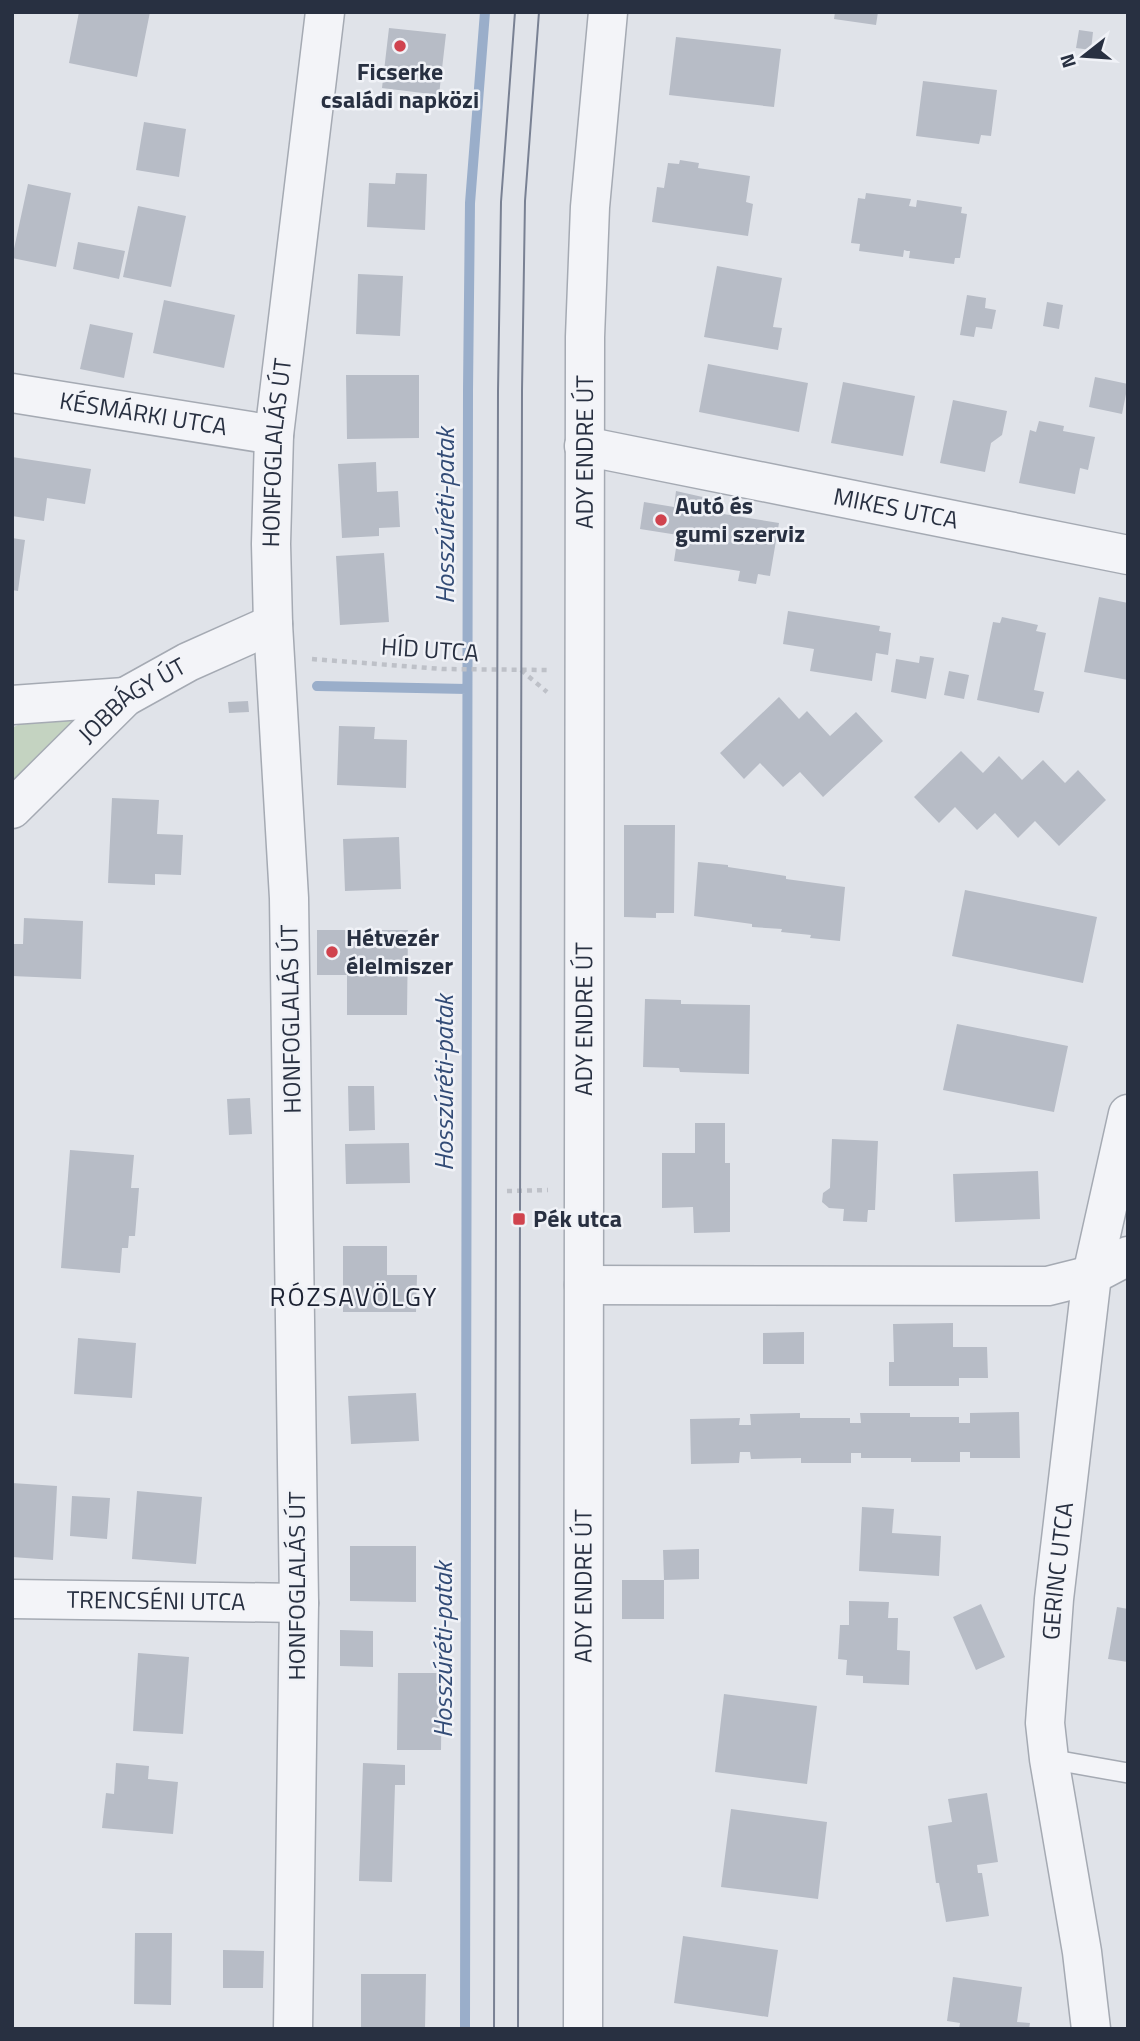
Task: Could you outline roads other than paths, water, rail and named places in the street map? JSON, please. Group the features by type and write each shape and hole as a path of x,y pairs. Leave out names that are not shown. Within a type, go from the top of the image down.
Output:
{"street":[{"name":"HONFOGLALÁS ÚT","path":"293,2029 299,1603 289,898 271,544 274,435 325,12"},
{"name":"ADY ENDRE ÚT","path":"583,2029 585,337 590,207 608,12"},
{"name":"KÉSMÁRKI UTCA","path":"12,393 274,435"},
{"name":"MIKES UTCA","path":"584,446 1128,555"},
{"name":"JOBBÁGY ÚT","path":"12,809 125,697 188,662 274,641"},
{"path":"12,705 125,697"},
{"name":"GERINC UTCA","path":"1091,2029 1082,1952 1045,1723 1054,1600 1092,1275 1128,1114"},
{"path":"584,1285 1048,1286 1092,1275 1128,1256"},
{"name":"TRENCSÉNI UTCA","path":"12,1599 299,1603"}],"lane":[{"path":"1049,1759 1128,1773"}],"waterway":[{"name":"Hosszúréti-patak","path":"465,2029 468,391 470,203 485,12"},
{"path":"317,686 467,689"}],"tram line":[{"path":"494,2029 498,391 501,202 515,12"},
{"path":"518,2029 522,391 525,201 539,12"}],"place":[{"name":"Ficserke családi napközi","path":"400,46"},
{"name":"Autó és gumi szerviz","path":"661,520"},
{"name":"Hétvezér élelmiszer","path":"332,952"},
{"name":"Pék utca","path":"519,1219"}],"district":[{"name":"RÓZSAVÖLGY","path":"354,1297"}]}
